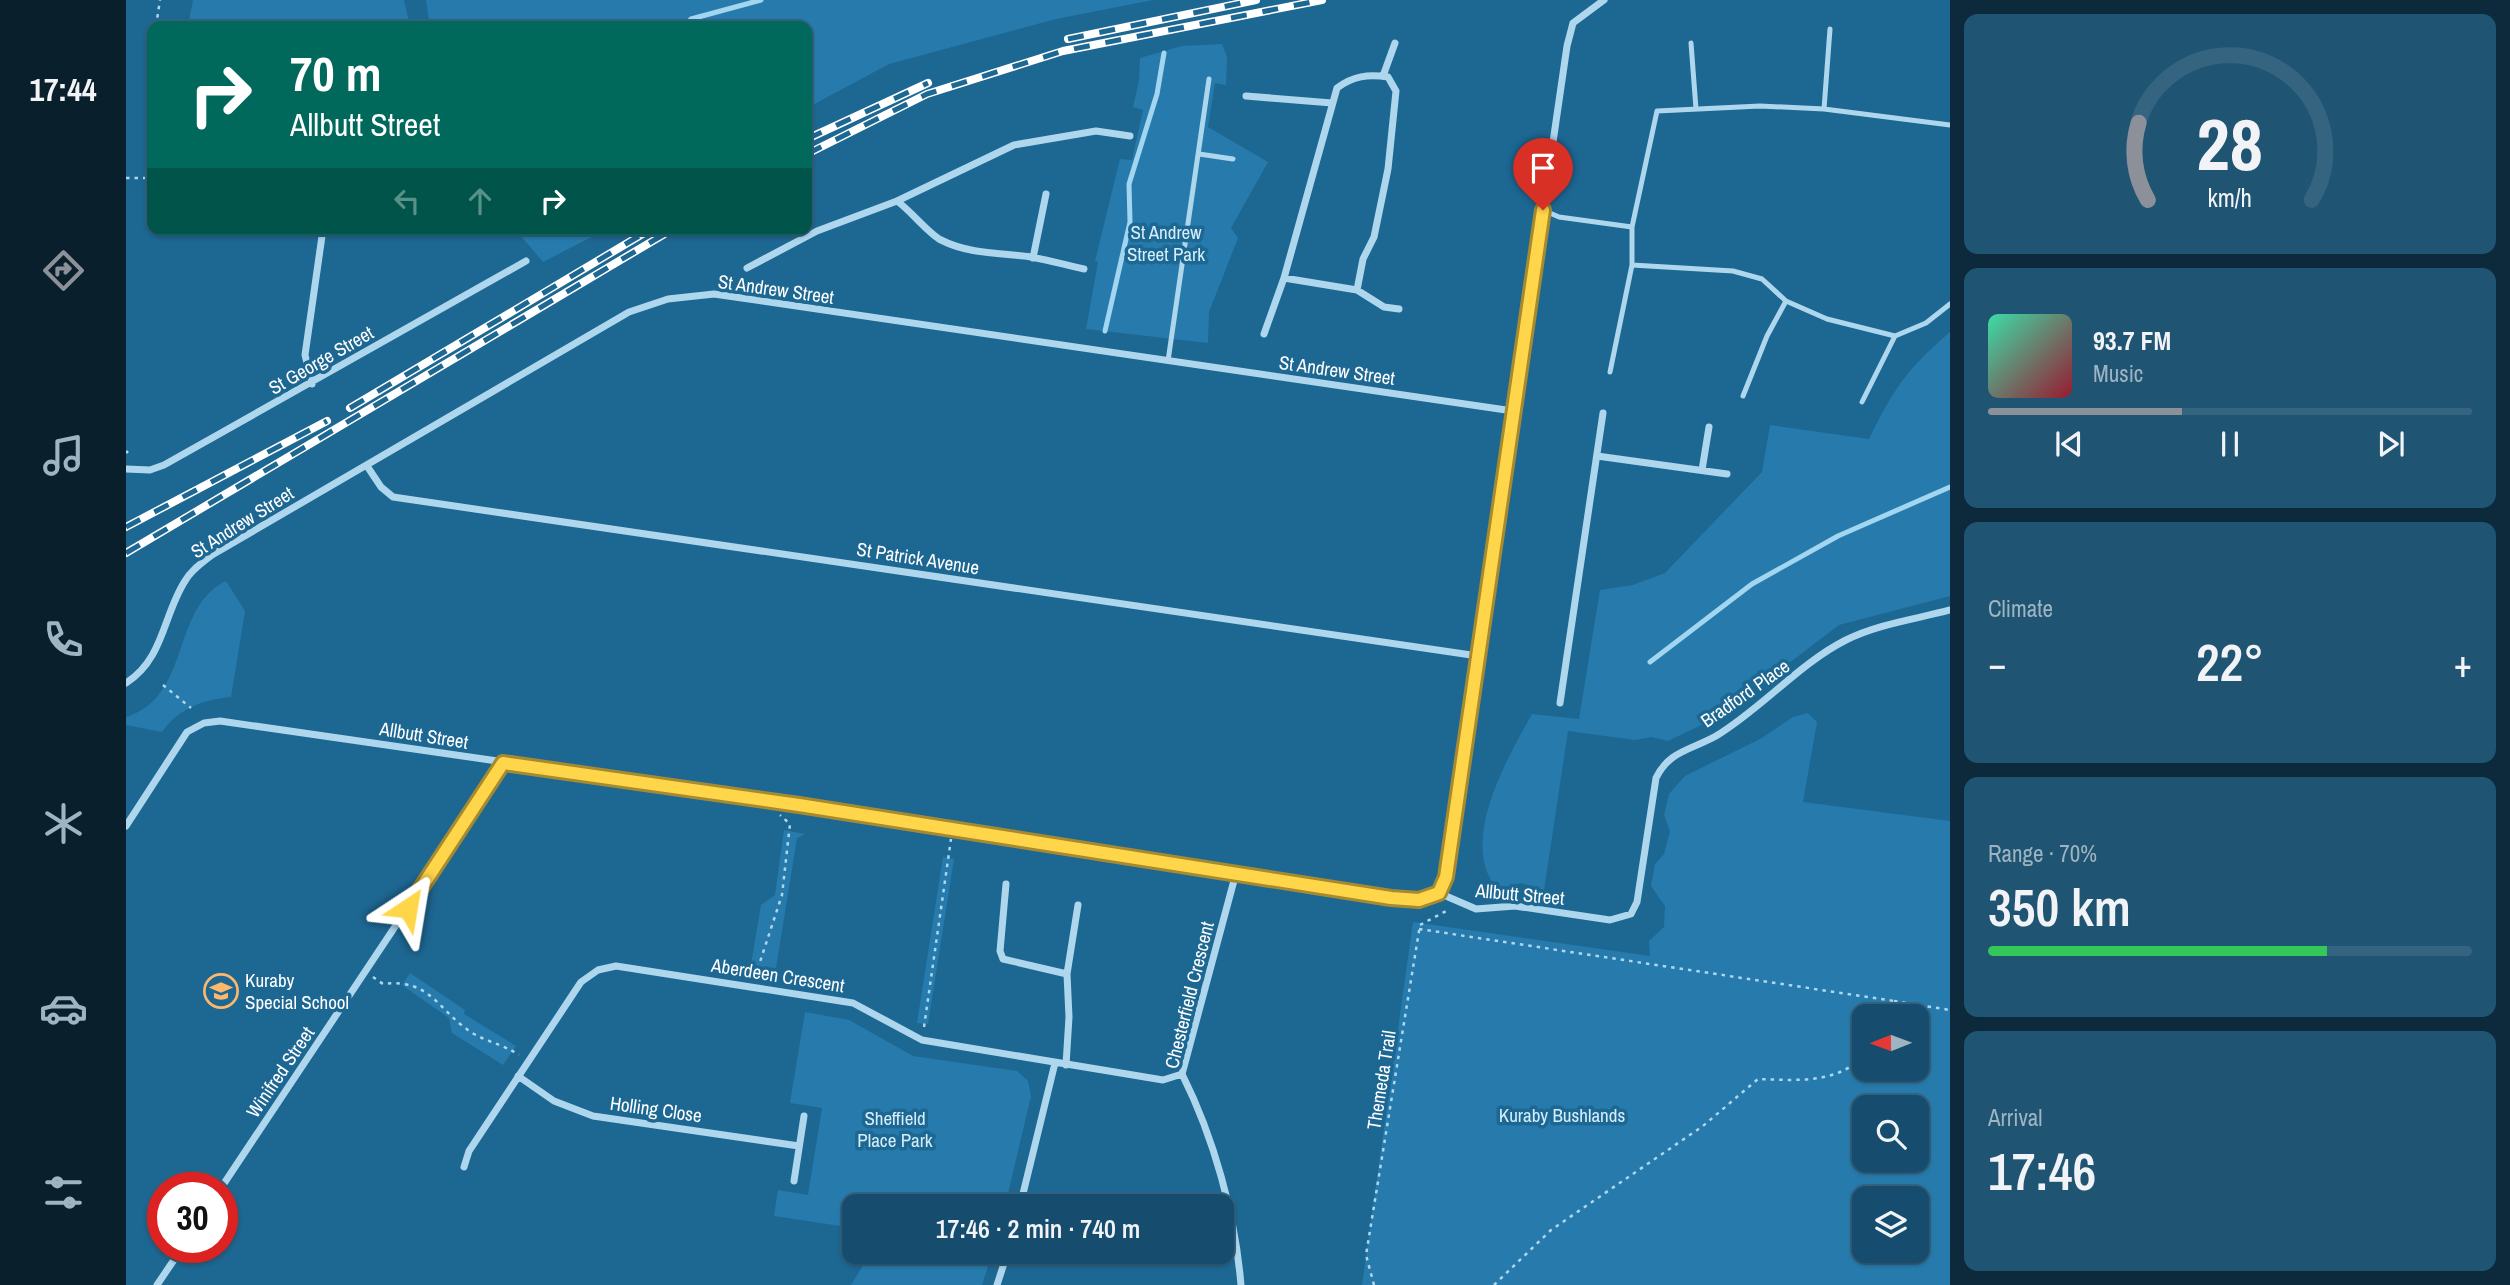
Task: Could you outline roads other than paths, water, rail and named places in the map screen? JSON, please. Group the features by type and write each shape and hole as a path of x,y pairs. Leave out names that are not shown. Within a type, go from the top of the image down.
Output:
{"street":[{"path":"1439,893 1446,877 1513,411 1573,23 1604,0"},
{"path":"1383,76 1395,44"},
{"path":"1264,334 1309,197 1316,156 1327,132 1337,88 1350,78 1383,76 1388,77 1396,91 1396,113 1374,237 1363,259 1357,290"},
{"path":"1246,96 1298,97 1332,103"},
{"path":"812,233 897,201 1014,145 1096,131 1130,136"},
{"path":"1033,258 1046,194"},
{"path":"897,201 915,214 938,239 982,253 1033,258 1084,269"},
{"path":"747,268 808,235"},
{"path":"312,384 305,355 321,236"},
{"name":"St George Street","path":"126,469 149,470 164,465 526,261"},
{"path":"1284,278 1357,290 1384,307 1399,309"},
{"name":"St Andrew Street","path":"126,683 138,674 161,641 183,583 193,570 212,555 629,312 668,299 715,294 1513,411"},
{"path":"1560,704 1603,413"},
{"path":"1703,470 1709,427"},
{"path":"1597,456 1727,474"},
{"name":"St Patrick Avenue","path":"367,466 381,487 393,497 1478,656"},
{"name":"Bradford Place","path":"1631,914 1637,902 1656,778 1663,764 1676,752 1718,734 1844,641 1868,630 1950,610"},
{"name":"Allbutt Street","path":"126,826 187,732 204,723 220,721 774,801 1391,898 1419,900 1439,893 1476,909 1515,906 1611,920 1631,914"},
{"name":"Winifred Street","path":"232,1172 503,763"},
{"name":"Chesterfield Crescent","path":"1236,873 1182,1074 1196,1102 1229,1208 1241,1285"},
{"path":"1006,884 1000,951 1003,958 1067,974"},
{"path":"1066,1065 1069,1017 1067,974 1078,905"},
{"name":"Aberdeen Crescent","path":"464,1167 469,1151 581,982 598,970 616,965 853,1003 922,1040 1163,1080 1182,1074"},
{"path":"1023,1194 1055,1063"},
{"name":"Holling Close","path":"518,1076 554,1101 593,1116 799,1146"},
{"path":"794,1181 804,1116"},
{"path":"157,1285 172,1263"},
{"path":"997,1285 1004,1264"}],"lane":[{"path":"1824,109 1830,29"},
{"path":"1691,43 1696,109"},
{"path":"1168,361 1209,79"},
{"path":"1610,372 1632,265 1632,226 1657,111 1760,106 1824,109 1950,125"},
{"path":"1199,154 1233,159"},
{"path":"1543,210 1559,217 1632,226"},
{"path":"1632,265 1733,271 1762,279 1786,301 1827,319 1895,336 1926,323 1950,304"},
{"path":"1742,396 1767,336 1786,301"},
{"path":"1862,402 1895,336"}],"waterway":[{"path":"690,21 761,0"},
{"path":"1105,331 1130,222 1129,184 1157,94 1164,53"},
{"path":"1650,662 1752,584 1838,536 1950,487"}],"railway":[{"path":"1068,39 1256,0"},
{"path":"812,152 927,94 1063,51 1322,0"},
{"path":"812,137 928,83"},
{"path":"350,408 641,235"},
{"path":"126,553 663,235"},
{"path":"126,527 327,421"}],"place":[{"name":"Kuraby Special School","path":"221,991"}],"park label":[{"name":"St Andrew Street Park","path":"1166,243"},
{"name":"Kuraby Bushlands","path":"1562,1115"},
{"name":"Sheffield Place Park","path":"895,1129"}]}
